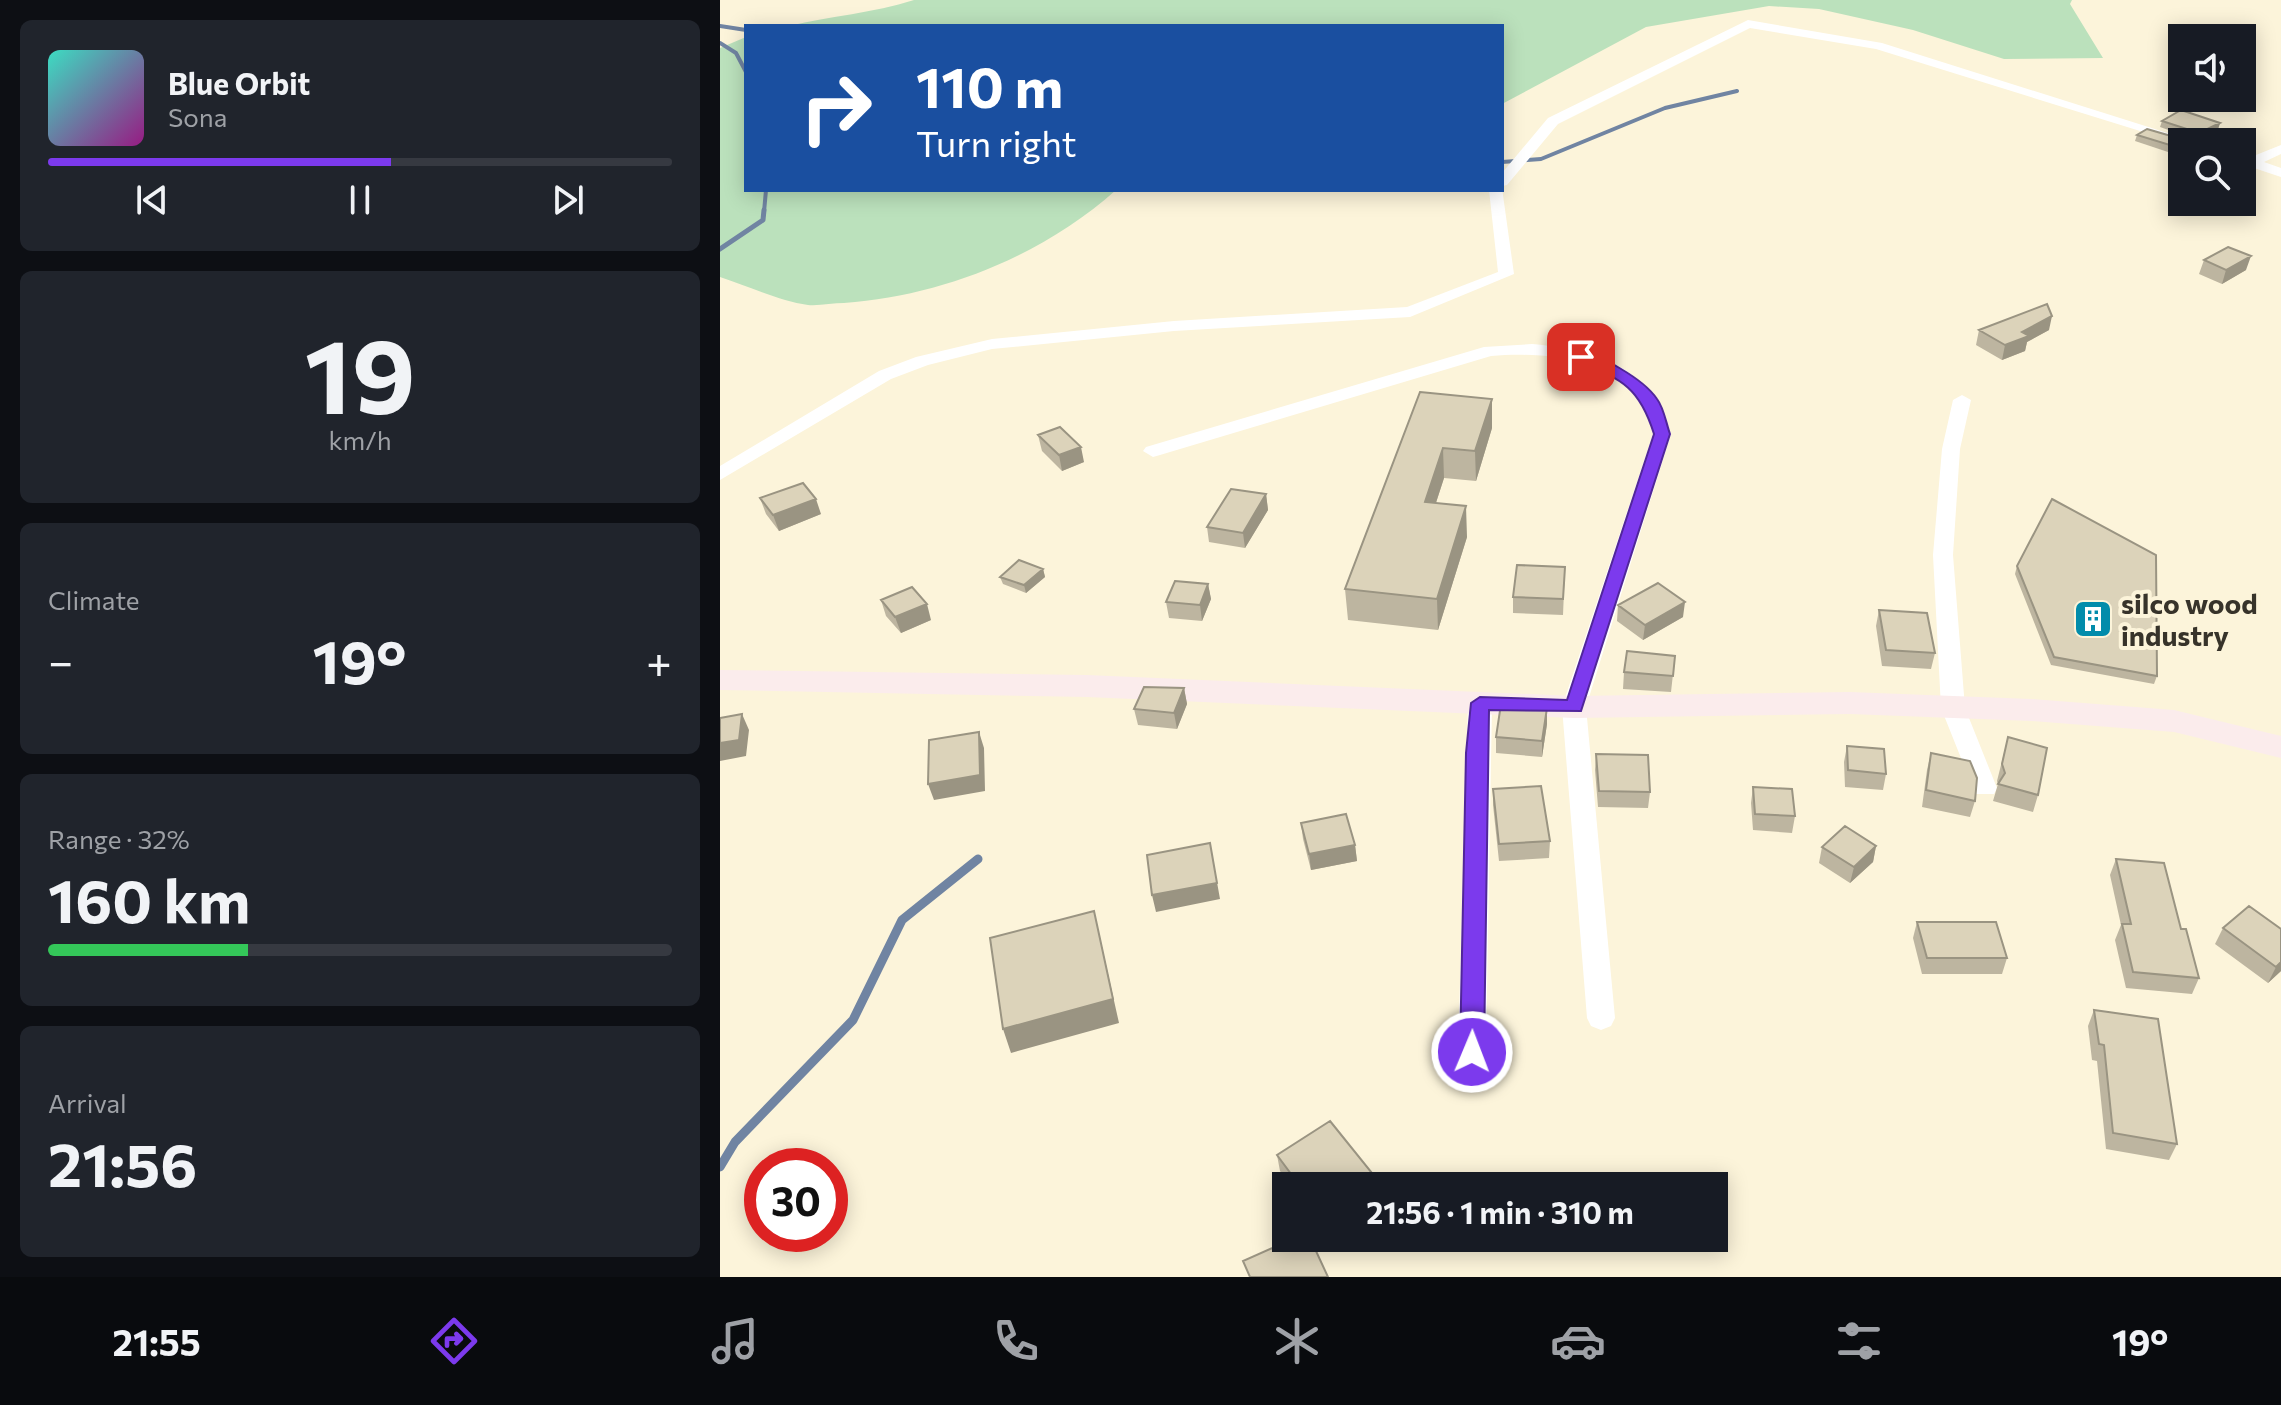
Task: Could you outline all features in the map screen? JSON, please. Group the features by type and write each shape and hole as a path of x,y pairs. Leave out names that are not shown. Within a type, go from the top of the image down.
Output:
{"main road":[{"path":"720,680 1087,686 1574,707 1850,703 2174,721 2279,752"}],"street":[{"path":"1504,180 1553,121 1748,24 1878,46 2168,136"},
{"path":"2256,158 2281,149"},
{"path":"2256,164 2281,173"},
{"path":"720,474 885,375 922,361 992,344 1174,326 1410,312 1506,274 1496,192"},
{"path":"1153,451 1490,351 1524,347 1581,357 1619,373 1651,401 1662,434 1574,707 1601,1018"},
{"path":"1962,400 1951,449 1943,555 1953,708 1985,788"},
{"path":"1472,1052 1476,759 1480,703"}],"green space":[{"path":"914,0 2072,0 2070,4 2103,58 2004,59 1913,30 1819,9 1769,6 1646,27 1504,103 1504,24 799,24"},
{"path":"744,38 744,192 1114,192 1056,235 1023,253 954,282 917,292 881,299 808,305 720,277 720,48"}],"building":[{"path":"2178,112 2187,112 2220,123 2210,128 2184,128 2162,121"},
{"path":"2147,129 2168,135 2168,144 2137,135"},
{"path":"2228,247 2251,256 2226,270 2204,260"},
{"path":"2047,304 2052,316 2022,332 2029,336 2005,345 1979,330"},
{"path":"1420,392 1492,399 1475,451 1443,448 1425,502 1466,506 1437,599 1345,589"},
{"path":"1060,427 1081,447 1059,455 1038,435"},
{"path":"803,483 816,499 773,515 760,498"},
{"path":"1231,489 1266,494 1243,533 1207,527"},
{"name":"silco wood industry","path":"2052,499 2156,555 2157,676 2054,657 2017,566"},
{"path":"1019,560 1043,569 1024,585 1000,577"},
{"path":"1517,565 1565,567 1563,599 1513,597"},
{"path":"1175,581 1208,584 1200,605 1166,602"},
{"path":"1658,583 1685,602 1645,625 1618,605"},
{"path":"912,587 927,604 895,617 881,600"},
{"path":"1879,610 1927,613 1935,653 1886,650"},
{"path":"1627,651 1675,656 1673,676 1624,672"},
{"path":"1144,687 1184,688 1174,713 1134,709"},
{"path":"1501,704 1547,708 1542,741 1496,737"},
{"path":"742,714 739,740 720,743 720,718"},
{"path":"979,732 980,775 928,784 929,740"},
{"path":"2008,737 2047,748 2038,795 1998,784 2005,773 2002,764"},
{"path":"1847,746 1884,749 1886,774 1848,770"},
{"path":"1931,753 1970,761 1977,778 1975,801 1926,790"},
{"path":"1596,754 1648,755 1650,792 1599,791"},
{"path":"1541,786 1550,841 1499,844 1493,789"},
{"path":"1753,787 1792,789 1795,816 1755,814"},
{"path":"1346,814 1355,845 1309,854 1301,823"},
{"path":"1845,826 1876,846 1854,867 1822,847"},
{"path":"1210,843 1217,883 1152,895 1147,855"},
{"path":"2116,859 2164,863 2181,929 2186,929 2199,978 2133,972 2122,924 2131,924"},
{"path":"2249,906 2281,929 2281,962 2276,967 2223,928"},
{"path":"1094,911 1113,999 1003,1029 990,938"},
{"path":"1917,922 1996,922 2007,958 1927,958"},
{"path":"2094,1010 2158,1019 2177,1144 2113,1133 2104,1045 2099,1044"},
{"path":"1330,1121 1371,1172 1290,1172 1277,1155"},
{"path":"1272,1248 1272,1252 1316,1252 1328,1277 1250,1277 1243,1261"}],"waterway":[{"path":"720,26 744,30"},
{"path":"720,43 736,53 744,68"},
{"path":"1504,162 1541,159 1665,108 1737,91"},
{"path":"764,212 766,192"},
{"path":"720,249 763,220 764,210"},
{"path":"720,1167 735,1142 853,1020 902,920 978,859"}],"place":[{"name":"silco wood industry","path":"2093,619"}],"route":[{"path":"1472,1052 1476,753 1480,703 1574,707 1662,434 1651,401 1619,373 1581,357"}]}
